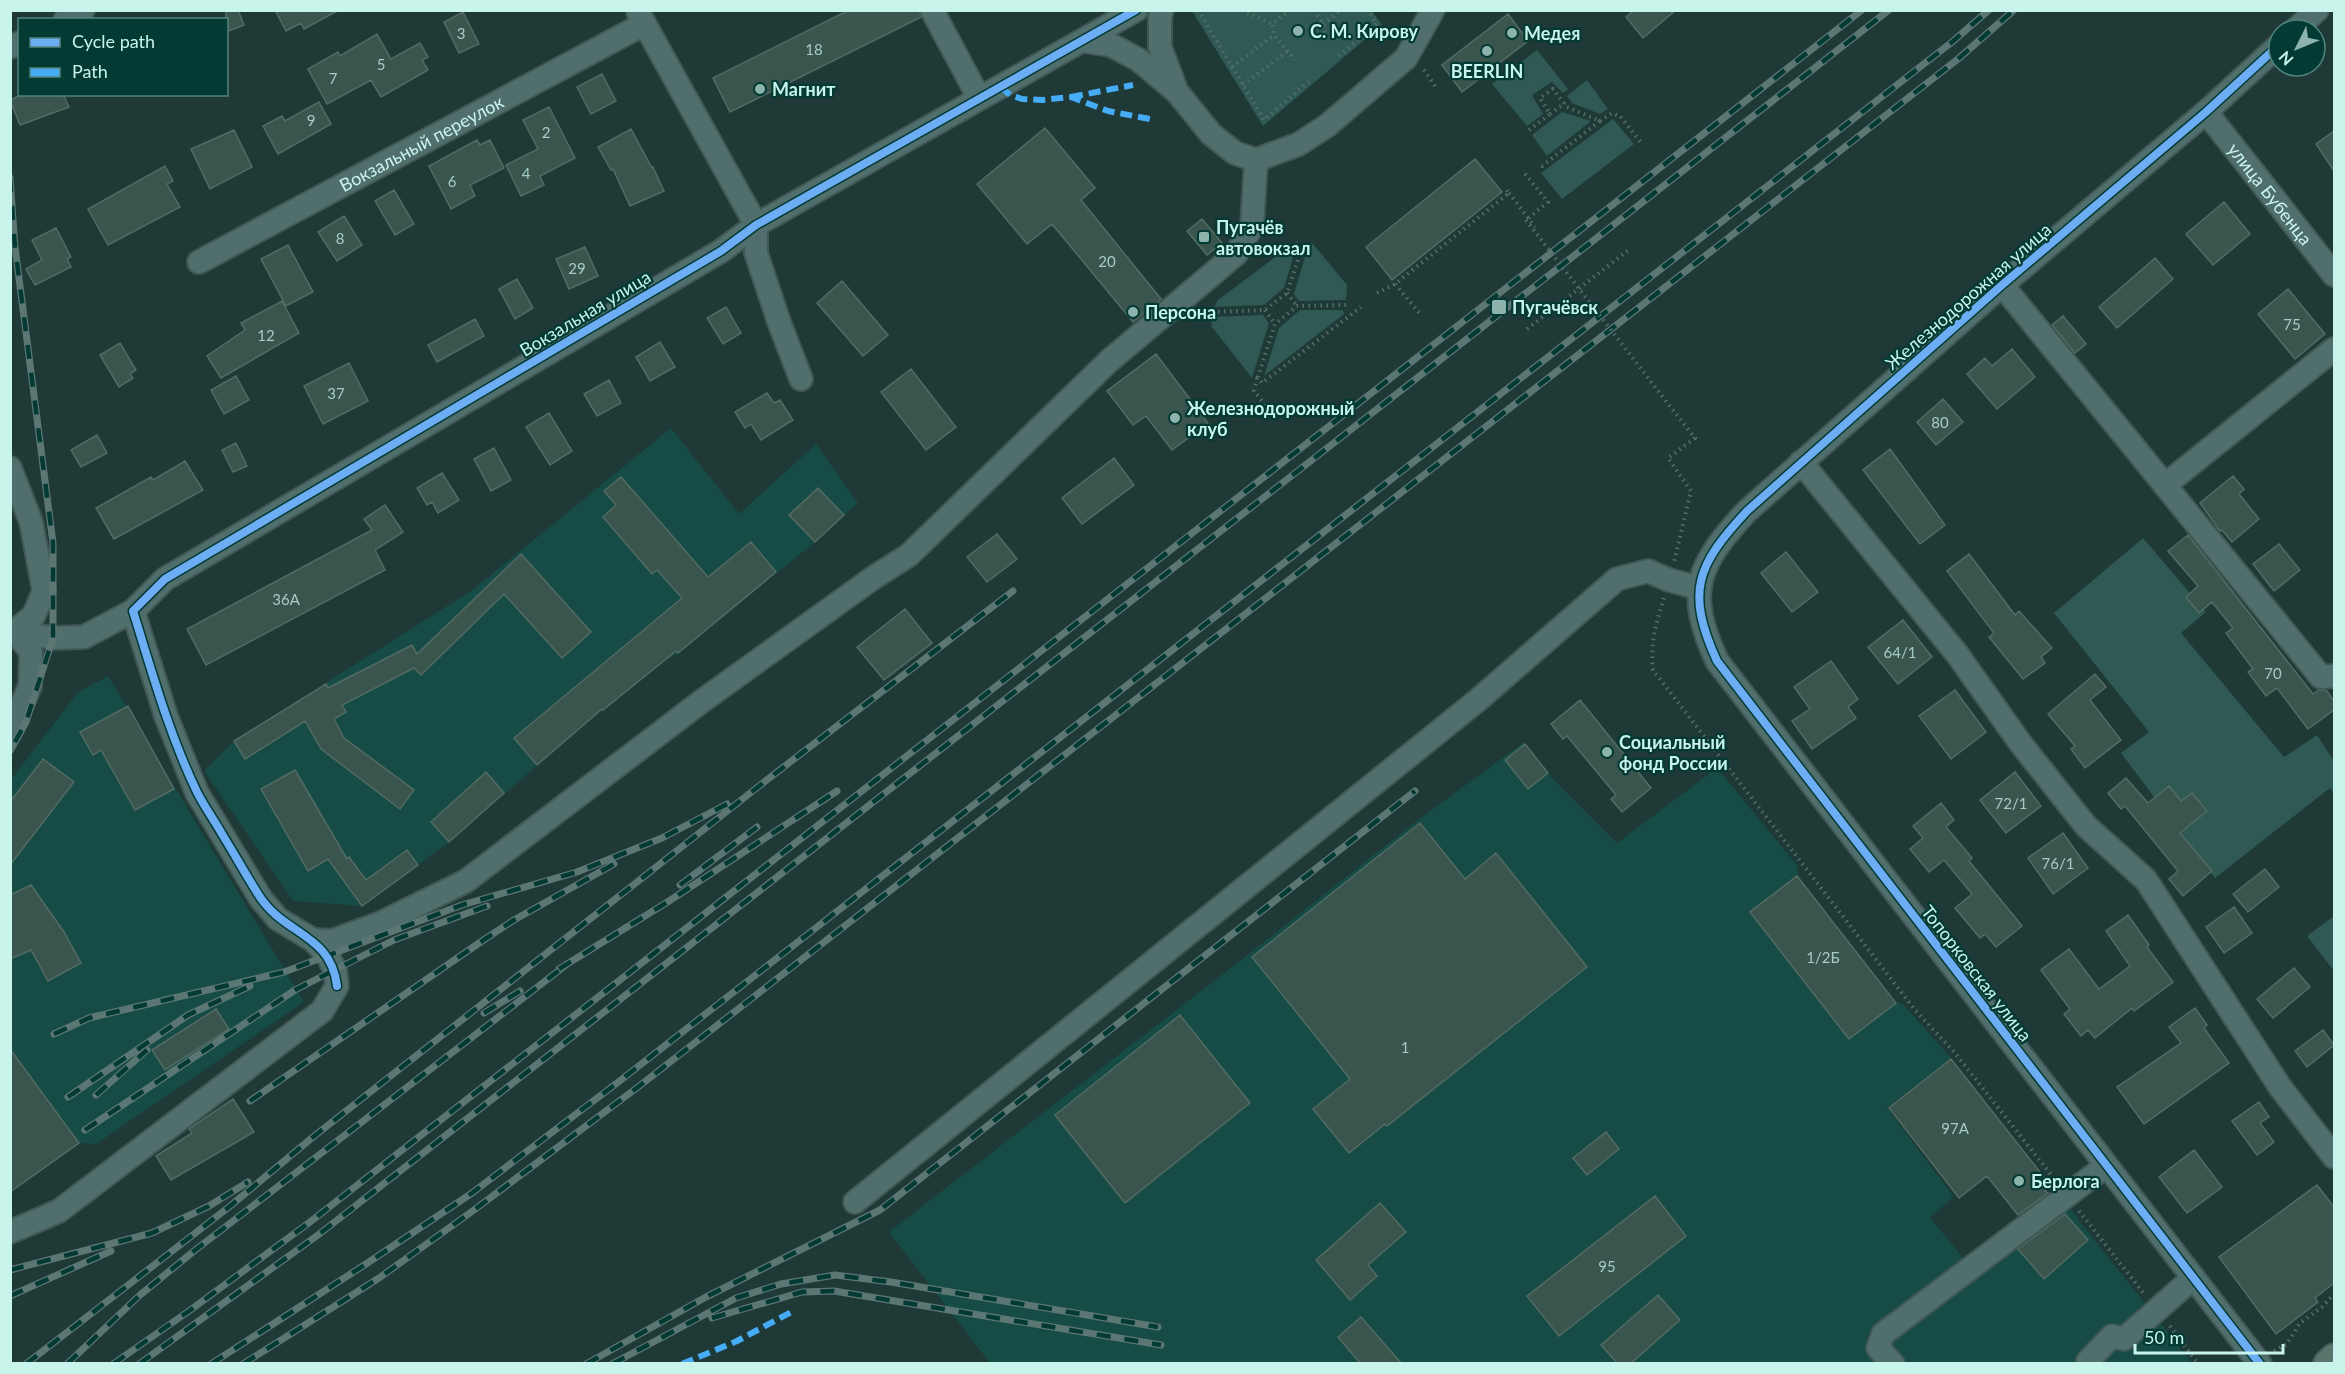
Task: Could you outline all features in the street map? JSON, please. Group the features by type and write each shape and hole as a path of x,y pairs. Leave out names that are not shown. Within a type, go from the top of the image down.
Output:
{"main road":[{"path":"2328,1364 2334,1358"}],"street":[{"path":"69,18 83,10"},
{"path":"933,10 979,98"},
{"path":"1083,41 1136,10"},
{"path":"1162,10 1160,47 1178,92"},
{"path":"1083,41 1111,45 1139,60 1178,92 1211,134 1235,153 1256,160 1299,144 1328,125 1406,58 1433,10"},
{"path":"641,17 756,225 756,253 801,379"},
{"name":"Вокзальный переулок","path":"199,262 641,17"},
{"name":"Вокзальная улица","path":"13,633 53,638 84,637 133,611 165,579 721,251 756,225 1083,41"},
{"name":"Железнодорожная улица","path":"1699,588 1708,562 1724,537 1747,511 2002,285 2206,112 2267,56"},
{"name":"улица Бубенца","path":"2206,112 2334,275"},
{"path":"313,940 332,942 381,923 466,882 702,701 873,578 909,555 1109,361 1236,254 1252,226 1256,160"},
{"path":"2002,285 2321,677 2334,676"},
{"path":"2165,485 2334,349"},
{"path":"1802,462 1957,654 2021,744 2086,826 2146,880 2280,1087 2334,1157"},
{"path":"10,468 31,522 44,591 34,615 13,633 31,652 30,686 10,732"},
{"path":"855,1202 1478,700 1617,579 1648,571 1669,580 1699,588"},
{"name":"Топорковская улица","path":"1699,588 1698,604 1704,632 1717,661 2193,1278 2267,1358"},
{"path":"10,1233 59,1211 78,1197 322,1011 337,986 335,970 328,956 313,940 278,918 261,899 197,793 166,716 133,611"},
{"path":"1893,1364 1878,1348 1883,1334 2106,1166"},
{"path":"2090,1364 2088,1361 2112,1336 2124,1338 2193,1278"}],"path":[{"path":"1198,10 1264,120 1311,80"},
{"path":"1242,10 1272,24"},
{"path":"1272,24 1290,10"},
{"path":"1314,10 1323,24 1326,36"},
{"path":"1323,24 1341,10"},
{"path":"1340,56 1377,24 1368,10"},
{"path":"1272,24 1274,35 1295,60"},
{"path":"1232,67 1274,35"},
{"path":"1243,85 1288,51"},
{"path":"1550,114 1540,98 1552,88 1568,107 1600,121"},
{"path":"1529,130 1565,104"},
{"path":"1538,163 1542,166 1612,113 1620,116 1641,143"},
{"path":"1525,174 1548,202 1526,220 1695,438 1668,458 1691,491 1669,580 1656,620 1651,656 1653,670 1915,1010 1955,1053 2199,1364"},
{"path":"1377,293 1395,284 1507,191 1534,227"},
{"path":"1212,312 1265,310 1287,292 1304,242"},
{"path":"1527,329 1631,248"},
{"path":"1395,284 1421,315"},
{"path":"1287,292 1297,306"},
{"path":"1276,418 1254,391 1275,324 1297,306 1346,305"},
{"path":"1258,377 1262,383 1361,307"},
{"path":"1265,310 1275,324"},
{"path":"2267,1358 2287,1344 2300,1323 2322,1307 2334,1294"},
{"path":"2297,1318 2300,1323"}],"shaded area":[{"path":"1192,11 1372,11 1382,25 1263,126"},
{"path":"1537,50 1568,89 1563,93 1552,82 1532,95 1543,114 1527,126 1492,84"},
{"path":"1587,80 1608,109 1600,114 1572,103 1567,96"},
{"path":"1562,112 1591,121 1547,156 1532,135"},
{"path":"1613,119 1634,144 1562,199 1541,173"},
{"path":"1298,240 1284,288 1264,305 1214,307 1218,300"},
{"path":"1309,243 1313,244 1347,285 1346,300 1299,301 1294,294"},
{"path":"1300,310 1343,310 1344,314 1264,376 1279,328"},
{"path":"1263,315 1269,323 1252,378 1212,327 1211,317"},
{"path":"671,428 739,514 816,444 858,503 815,542 678,653 659,664 587,722 449,842 362,906 293,901 204,771 234,741 471,591"},
{"path":"2143,538 2206,612 2181,633 2284,757 2317,735 2334,761 2334,794 2330,788 2215,878 2121,753 2149,732 2054,613"},
{"path":"108,676 304,1002 96,1144 79,1143 11,1192 10,781 77,693"},
{"path":"1524,742 1555,781 1617,843 1717,768 1797,865 1798,876 1896,1002 1904,1005 1951,1058 1887,1108 1954,1197 1930,1217 1966,1262 2056,1191 2192,1363 990,1363 889,1232 1418,820"},
{"path":"2334,916 2334,971 2307,936"}],"building":[{"path":"226,10 238,10 244,25 228,31 228,18 226,18"},
{"path":"275,10 339,10 304,29 301,23 286,31"},
{"path":"849,10 919,10 921,17 730,112 713,78"},
{"path":"1634,10 1676,10 1643,38 1626,17"},
{"path":"463,12 479,44 459,53 444,22"},
{"path":"1508,14 1528,41 1462,92 1442,65"},
{"path":"377,34 391,59 420,43 428,57 422,60 428,70 381,97 371,80 327,104 308,69 338,52 340,56"},
{"path":"602,74 616,101 591,114 577,87"},
{"path":"19,96 64,96 69,107 20,125 10,100"},
{"path":"319,102 331,124 278,154 263,126 282,116 285,121"},
{"path":"549,107 575,158 540,176 544,185 521,196 506,165 538,149 523,120"},
{"path":"1045,128 1095,188 1081,200 1161,299 1133,322 1052,224 1027,244 977,184"},
{"path":"631,129 664,191 630,206 613,169 611,170 598,147"},
{"path":"234,130 252,167 210,189 191,149"},
{"path":"2334,131 2334,171 2316,144"},
{"path":"477,140 480,145 490,140 504,168 470,185 475,196 451,209 429,166"},
{"path":"1475,159 1502,192 1392,280 1366,247"},
{"path":"165,166 173,181 167,184 180,207 108,245 88,209"},
{"path":"394,190 414,224 395,235 375,201"},
{"path":"2224,202 2250,234 2213,265 2186,234"},
{"path":"344,216 362,245 337,261 318,232"},
{"name":"Пугачёв автовокзал","path":"1202,219 1222,243 1207,255 1187,231"},
{"path":"56,228 71,257 67,259 71,267 35,285 26,269 42,260 32,240"},
{"path":"288,245 313,292 286,306 261,259"},
{"path":"585,247 598,276 569,289 556,259"},
{"path":"2155,258 2173,279 2117,328 2099,307"},
{"path":"517,279 533,308 515,319 499,289"},
{"path":"842,281 888,335 863,356 817,303"},
{"path":"2288,289 2325,334 2295,359 2258,314"},
{"path":"282,301 299,333 221,378 207,356 245,330 241,323"},
{"path":"726,307 741,333 723,344 707,318"},
{"path":"2063,316 2086,344 2075,353 2052,325"},
{"path":"475,319 484,336 437,362 428,345"},
{"path":"660,342 675,367 650,381 636,357"},
{"path":"120,343 136,370 130,374 133,378 119,387 100,355"},
{"path":"2012,349 2035,377 1997,409 1967,374 1985,358 1992,366"},
{"path":"1156,354 1208,423 1172,450 1146,416 1133,425 1107,391"},
{"path":"349,363 368,401 323,424 304,386"},
{"path":"911,369 956,427 926,450 881,392"},
{"path":"236,376 249,400 224,414 211,390"},
{"path":"609,380 621,403 597,416 584,394"},
{"path":"767,393 774,403 780,400 793,420 761,440 751,424 745,428 735,412"},
{"path":"1943,399 1963,422 1936,445 1917,422"},
{"path":"549,413 572,451 550,465 526,427"},
{"path":"97,435 107,453 81,467 71,450"},
{"path":"236,443 247,466 233,472 222,450"},
{"path":"494,448 511,480 491,491 474,459"},
{"path":"1890,449 1945,525 1920,544 1863,470"},
{"path":"1114,458 1134,485 1082,524 1062,498"},
{"path":"185,461 203,490 114,539 96,508 151,477 153,480"},
{"path":"442,473 459,500 438,513 432,502 427,505 417,488"},
{"path":"2233,476 2244,489 2239,494 2259,519 2232,542 2222,530 2220,531 2200,503"},
{"path":"621,477 708,577 751,542 776,572 678,653 676,651 602,709 537,765 514,738 682,598 657,570 652,574 603,517 616,505 604,491"},
{"path":"818,488 844,515 815,542 789,515"},
{"path":"385,505 403,532 375,550 385,570 206,665 187,629 372,530 364,519"},
{"path":"997,534 1017,559 987,582 967,557"},
{"path":"2188,535 2313,694 2319,690 2326,690 2334,701 2334,710 2308,729 2277,688 2266,696 2248,672 2253,669 2226,633 2233,628 2212,602 2199,613 2186,597 2198,586 2168,551"},
{"path":"2279,544 2300,570 2274,591 2253,564"},
{"path":"1786,552 1818,592 1792,612 1761,573"},
{"path":"521,554 591,632 562,658 504,594 421,675 414,668 342,705 346,712 334,719 344,738 414,790 400,809 321,749 305,721 245,759 234,741 326,684 328,688 412,645 417,654"},
{"path":"1969,554 2015,615 2019,611 2052,648 2041,657 2045,663 2023,679 1989,637 1994,633 1947,571"},
{"path":"905,609 932,643 884,680 857,647"},
{"path":"1903,620 1932,657 1898,684 1868,647"},
{"path":"1831,661 1858,699 1848,707 1856,718 1812,749 1792,721 1810,709 1794,687"},
{"path":"2095,674 2106,687 2090,700 2121,740 2085,768 2071,749 2075,746 2048,714"},
{"path":"1955,690 1986,732 1951,759 1919,716"},
{"path":"1580,700 1651,788 1622,812 1611,799 1616,795 1567,736 1563,739 1551,724"},
{"path":"128,706 174,789 135,810 101,750 93,755 80,732"},
{"path":"1525,744 1548,773 1528,789 1505,760"},
{"path":"43,759 74,782 10,865 10,802"},
{"path":"295,770 347,859 349,857 366,880 407,850 418,865 362,906 328,859 308,871 261,789"},
{"path":"486,772 504,793 449,842 431,822"},
{"path":"2015,772 2041,806 2006,833 1980,800"},
{"path":"2126,778 2148,803 2169,786 2181,801 2192,793 2207,811 2180,833 2212,871 2183,896 2169,879 2178,871 2125,806 2121,809 2108,793"},
{"path":"1941,803 1954,820 1946,827 1972,858 1969,861 2022,926 1996,947 1985,934 1980,938 1955,908 1972,894 1944,860 1929,872 1910,849 1923,838 1913,826"},
{"path":"1420,823 1465,879 1496,853 1587,967 1387,1126 1385,1124 1349,1153 1313,1109 1350,1079 1252,957"},
{"path":"2063,833 2088,868 2053,894 2028,858"},
{"path":"2265,869 2279,887 2248,912 2233,894"},
{"path":"1797,876 1896,1003 1849,1039 1750,912"},
{"path":"31,885 64,932 81,963 48,981 31,950 10,959 10,895"},
{"path":"2234,907 2252,933 2224,953 2206,927"},
{"path":"2128,915 2149,945 2147,947 2173,982 2134,1011 2132,1008 2095,1038 2088,1030 2081,1036 2064,1014 2070,1009 2041,970 2069,949 2099,989 2130,966 2106,931"},
{"path":"2294,968 2310,987 2273,1018 2257,999"},
{"path":"2195,1008 2207,1025 2204,1028 2229,1063 2144,1124 2117,1087 2181,1043 2169,1027"},
{"path":"216,1009 229,1029 165,1070 152,1050"},
{"path":"1180,1015 1250,1103 1125,1203 1055,1115"},
{"path":"2323,1030 2334,1045 2307,1067 2295,1051"},
{"path":"10,1049 79,1143 10,1192"},
{"path":"1951,1059 2051,1186 2045,1191 2048,1193 2018,1215 1987,1176 1959,1198 1889,1108"},
{"path":"233,1099 254,1132 171,1180 156,1156 192,1133 189,1129"},
{"path":"2259,1102 2269,1117 2260,1123 2274,1142 2257,1155 2232,1121"},
{"path":"1606,1132 1619,1149 1587,1175 1573,1158"},
{"path":"2194,1150 2222,1187 2187,1213 2159,1177"},
{"path":"2317,1185 2334,1207 2334,1283 2315,1298 2318,1302 2276,1334 2219,1257"},
{"path":"1655,1196 1686,1236 1559,1336 1527,1296"},
{"path":"1380,1203 1406,1232 1368,1265 1377,1276 1350,1300 1316,1260"},
{"path":"2065,1214 2088,1240 2044,1279 2018,1249"},
{"path":"1658,1295 1680,1320 1630,1364 1618,1364 1601,1345"},
{"path":"1361,1317 1402,1364 1361,1364 1338,1337"}],"railway":[{"path":"113,1364 310,1222 1862,10"},
{"path":"139,1364 318,1235 1889,10"},
{"path":"211,1364 472,1193 617,1083 1952,42 1989,10"},
{"path":"243,1364 379,1278 638,1087 1958,59 2014,10"},
{"path":"10,178 15,247 53,543 53,638 26,722 10,751"},
{"path":"26,1364 229,1207 313,1137 768,779 1013,591"},
{"path":"559,969 666,903 837,791"},
{"path":"586,1364 706,1297 880,1210 1415,791"},
{"path":"54,1034 89,1018 284,972 462,905 577,872 662,838 727,804"},
{"path":"680,885 757,827"},
{"path":"250,1101 514,920 614,864"},
{"path":"85,1130 295,990 394,940 487,906"},
{"path":"67,1364 140,1295 194,1251 566,965"},
{"path":"68,1097 188,1015 250,986"},
{"path":"484,1013 520,991"},
{"path":"96,1095 147,1050"},
{"path":"10,1270 152,1233 209,1206 248,1182"},
{"path":"10,1296 111,1251"},
{"path":"612,1364 736,1298 781,1284 835,1275 891,1282 1158,1327"},
{"path":"712,1318 802,1292 834,1291 1161,1345"}],"marked path":[{"path":"1071,97 1133,85"},
{"path":"1001,87 1010,95 1022,99 1042,100 1071,97 1108,111 1155,120"},
{"path":"682,1364 737,1341 795,1310"}],"cycle path":[{"path":"337,986 333,969 317,945 270,910 260,897 200,797 169,725 133,611 165,579 721,251 756,225 1136,10"},
{"path":"2260,1364 1717,661 1701,616 1699,597 1701,580 1707,564 1717,547 1747,511 2002,285 2206,112 2267,56"}],"place":[{"name":"С. М. Кирову","path":"1298,31"},
{"name":"Медея","path":"1512,33"},
{"name":"BEERLIN","path":"1487,51"},
{"name":"Магнит","path":"760,89"},
{"name":"Пугачёв автовокзал","path":"1204,237"},
{"name":"Пугачёвск","path":"1499,307"},
{"name":"Персона","path":"1133,312"},
{"name":"Железнодорожный клуб","path":"1175,418"},
{"name":"Социальный фонд России","path":"1607,752"},
{"name":"Берлога","path":"2019,1181"}]}
